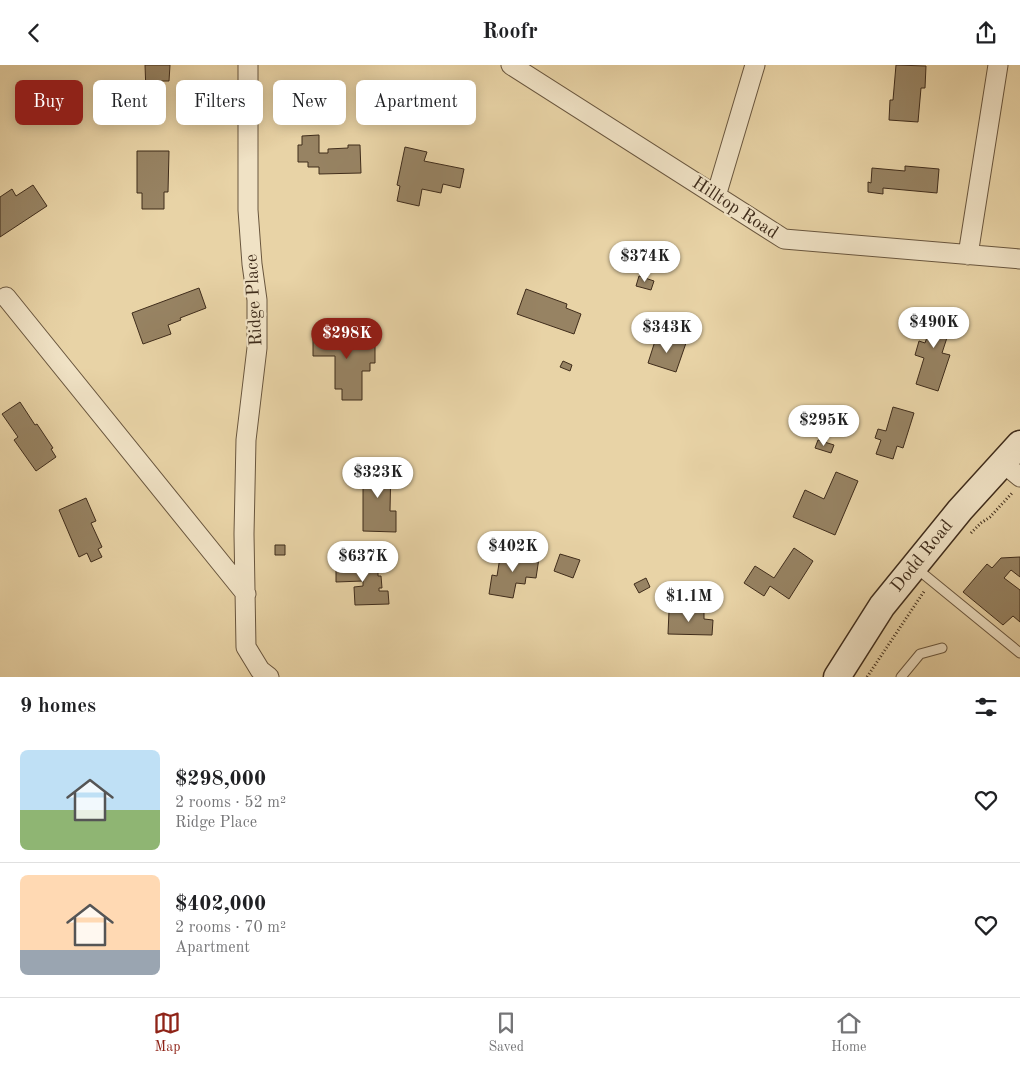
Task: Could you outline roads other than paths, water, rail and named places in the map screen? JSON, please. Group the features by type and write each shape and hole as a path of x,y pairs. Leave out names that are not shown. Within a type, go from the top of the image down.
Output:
{"main road":[{"name":"Dodd Road","path":"837,677 882,606 960,510 1011,470 1020,444"}],"street":[{"name":"Ridge Place","path":"248,65 248,210 257,300 257,348 246,440 244,534 246,647 260,670 269,677"},
{"name":"Hilltop Road","path":"511,65 784,239 1020,259"},
{"path":"716,196 755,65"},
{"path":"968,255 998,65"},
{"path":"6,297 246,594"}],"lane":[{"path":"914,567 1020,653"},
{"path":"901,677 920,654 942,648"}]}
